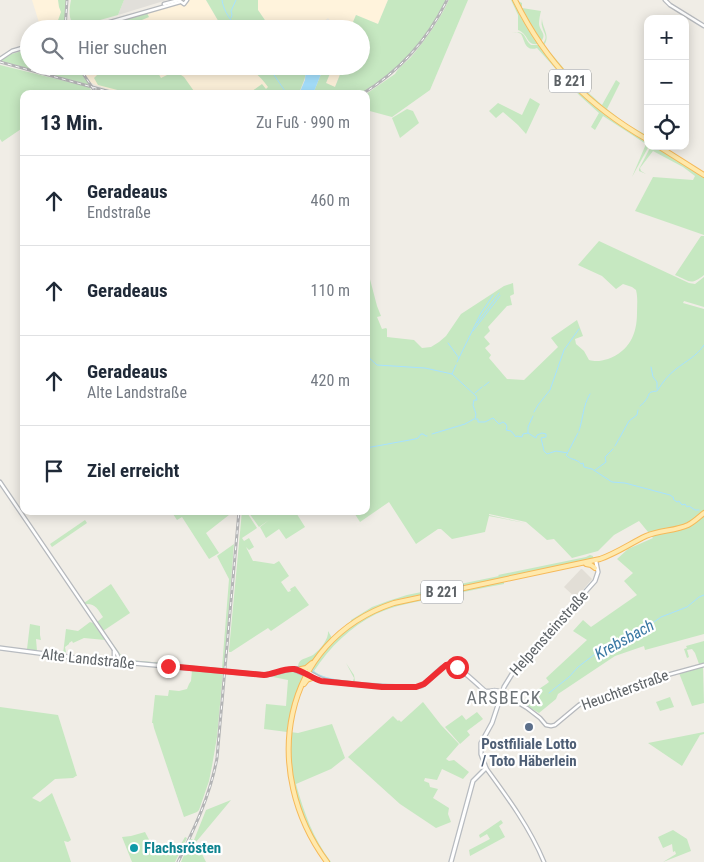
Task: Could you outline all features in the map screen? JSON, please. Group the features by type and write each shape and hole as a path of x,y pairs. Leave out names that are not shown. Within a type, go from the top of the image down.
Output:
{"main road":[{"name":"B 221","path":"515,0 546,53 565,76 593,103 644,137"},
{"path":"664,150 704,175"},
{"name":"B 221","path":"327,862 305,826 297,805 291,782 288,758 289,727 293,708 307,674 331,641 347,627 388,604 595,560 617,552 652,534 694,522 704,513"},
{"name":"Helpensteinstraße","path":"595,560 597,574"},
{"name":"Helpensteinstraße","path":"486,768 481,754 481,743 492,723 506,683 596,580 595,560"},
{"path":"579,564 590,564 595,568"},
{"name":"Alte Landstraße","path":"0,648 111,662 121,661 264,675 301,669"},
{"name":"B 221","path":"301,669 308,667 316,660"},
{"path":"301,669 312,678 326,681 382,687 416,687 424,684 441,668 451,664 485,691 496,690 502,693"},
{"path":"294,669 326,681"},
{"name":"B 221","path":"300,690 312,678"},
{"path":"450,862 473,781 486,768"}],"street":[{"path":"117,20 179,1 184,4 187,0"},
{"path":"665,0 704,26"},
{"path":"0,59 12,51 20,49"},
{"path":"0,482 20,511"},
{"path":"22,515 121,661"},
{"path":"111,662 114,658 114,650"},
{"name":"Heuchterstraße","path":"502,693 527,708 540,718 544,724 550,726 555,725 584,702 648,680 704,665"},
{"path":"486,768 516,809 544,862"}],"shaded area":[{"path":"32,0 66,0 65,20 38,20"},
{"path":"124,0 167,0 118,15"},
{"path":"189,0 206,0 218,20 121,20 179,3 183,5"},
{"path":"258,0 388,0 378,24 356,15 354,20 330,20 328,18 326,20 265,20 258,10"},
{"path":"85,75 263,75 270,86 270,90 112,90 90,82"},
{"path":"329,75 340,75 335,87 326,83"},
{"path":"581,569 592,579 576,598 564,587"}],"green space":[{"path":"58,0 66,0 65,20 58,20 61,12"},
{"path":"71,0 124,0 118,15 100,20 71,20"},
{"path":"206,0 258,0 258,10 265,20 218,20"},
{"path":"388,0 446,0 418,45 397,67 381,80 366,90 315,90 321,75 329,75 326,83 335,87 340,75 370,75 370,21 378,24"},
{"path":"449,0 468,0 430,90 392,117 370,111 370,91 395,74 411,57 441,15"},
{"path":"511,0 513,0 538,44 529,42 524,34 518,30 518,15"},
{"path":"516,0 522,3 522,8 541,11 539,24 543,37 540,43"},
{"path":"147,13 149,17 142,20 123,20"},
{"path":"356,15 368,20 354,20"},
{"path":"542,22 547,38 544,45 571,77 602,105 616,80 620,83 607,109 625,123 644,134 644,136 603,110 568,78 542,45 546,37"},
{"path":"517,32 522,33 531,45 539,45 568,81 594,105 644,139 644,143 603,116 595,130 591,127 599,113 579,95 537,48 528,47 521,34"},
{"path":"20,52 20,66 1,61 8,55"},
{"path":"0,65 20,70 20,75 40,75 89,87 91,90 20,90 20,130 2,142 0,139"},
{"path":"53,75 83,75 90,85"},
{"path":"97,75 159,75 161,78 167,75 181,75 193,90 117,90 98,85 94,78"},
{"path":"257,75 306,75 300,90 254,90 262,84 266,89 268,87"},
{"path":"530,98 540,104 526,134 503,112 496,118 489,111 498,103 522,115"},
{"path":"407,109 413,111 419,123 400,138 392,118"},
{"path":"644,149 647,150 632,177"},
{"path":"649,150 663,150 704,177 704,235 635,211 653,177 693,180 695,176 683,167 653,151 640,168 646,174 639,171 639,169"},
{"path":"701,236 704,236 704,275 696,280 687,281 675,275"},
{"path":"599,241 689,283 695,284 704,277 704,307 684,301 683,303 704,309 704,634 645,650 644,646 615,656 558,694 556,699 539,713 522,703 530,693 532,695 549,682 546,678 587,640 573,631 583,620 591,627 637,595 624,581 633,573 617,559 628,549 653,538 639,521 614,535 598,551 572,558 554,539 547,540 526,522 489,514 525,523 489,516 485,532 452,539 441,529 438,529 416,544 389,502 360,522 356,515 370,515 370,279 381,316 377,317 382,329 387,329 387,337 414,340 422,348 431,347 446,336 461,314 504,286 513,283 514,294 510,296 512,305 507,306 488,327 490,331 484,337 490,344 485,348 491,355 489,358 507,379 524,380 558,347 551,338 577,320 583,336 575,339 576,344 584,351 589,360 598,361 615,356 626,347 633,335 637,321 636,290 623,284 616,289 602,276 578,265"},
{"path":"174,515 229,515 206,533 219,553 209,559 182,517 177,520"},
{"path":"242,515 249,515 257,528 242,538 244,541 249,538 254,547 249,550 246,547 253,561 274,564 279,561 289,576 281,582 288,592 295,586 309,605 271,631 268,628 231,652 229,650"},
{"path":"250,515 298,515 305,527 286,539 279,529 266,538 260,527 269,520 259,527"},
{"path":"85,520 87,523 52,547 50,544"},
{"path":"234,544 224,669 127,661 115,650 103,632 121,655 129,660 222,668 229,579 217,556"},
{"path":"590,555 593,558 575,563 395,600 363,615 334,635 351,620 372,607 407,595"},
{"path":"503,581 504,584 398,606 376,614 349,631 314,671 338,680 353,681 354,678 346,663 354,675 355,681 352,683 324,679 312,673 318,660 333,641 353,624 393,604"},
{"path":"111,584 130,613 103,631 97,622 103,617 99,611 96,607 84,603"},
{"path":"90,622 93,623 105,640 84,638 73,643 72,641 65,647 66,652 63,654 66,629 78,631"},
{"path":"30,624 40,626 41,640 36,639 37,651 27,649"},
{"path":"328,631 332,638 306,667 298,666 301,660 313,655 321,647 326,641"},
{"path":"704,641 704,663 699,664 692,649 687,650 689,657 687,658 684,649 687,648 686,646"},
{"path":"703,666 704,703 692,706 679,673"},
{"path":"192,670 223,672 217,737 209,781 199,810 184,817 152,723 155,695 168,696 169,690 179,691 187,689 191,681"},
{"path":"288,671 303,674 292,704 287,732 264,729 266,704 286,706 288,680 273,677 278,673"},
{"path":"670,697 674,707 660,711 656,702"},
{"path":"423,702 459,744 446,759 449,761 454,760 469,772 463,779 442,769 437,780 425,778 424,781 429,783 430,787 438,789 433,798 449,808 448,814 451,822 436,828 400,804 348,757 393,716 401,722"},
{"path":"0,707 58,715 77,776 55,775 76,776 73,778 55,779 32,798 40,802 52,793 71,840 68,842 64,841 71,862 0,862"},
{"path":"477,712 483,719 467,731 470,735 460,744 445,727 462,715 466,720"},
{"path":"332,724 345,758 331,769 296,784 310,825 319,844 331,862 327,862 303,819 291,773 290,732 298,733"},
{"path":"704,732 704,734 700,735 682,766 648,743"},
{"path":"231,800 196,842 206,862 181,862 191,839 194,840 206,810"},
{"path":"501,820 503,823 499,826 505,837 470,856 469,850 490,839 487,834 480,838 479,835"},
{"path":"673,830 687,839 691,851 663,862 676,854 675,851 673,852 672,844 663,848 658,837"},
{"path":"145,832 155,851 181,844 185,837 187,838 175,862 132,862 122,837"}],"water":[{"path":"305,75 321,75 315,90 301,90"}],"waterway":[{"path":"222,0 231,20"},
{"path":"231,18 231,11 236,0"},
{"path":"274,75 284,90"},
{"path":"477,323 499,293"},
{"path":"457,362 481,313 493,295"},
{"path":"473,331 500,296"},
{"path":"534,412 550,390 564,350 579,329"},
{"path":"448,343 459,358"},
{"path":"640,406 645,402 650,393 657,391 670,374 695,355 704,345"},
{"path":"370,359 377,365 425,368 452,374 476,396 477,400 474,400 473,405 476,414 475,419 478,419 478,422 485,422 493,418 499,424 503,422 506,424 506,430 511,431 516,437 522,437 523,434 528,433 536,438 537,435 546,434 546,437 541,438 544,451 547,454 556,451 568,453 566,455 568,457 581,464 583,463 584,467 592,469 612,482 625,483 670,495 682,505 685,504 687,507 699,510"},
{"path":"452,374 456,365"},
{"path":"651,367 653,377 657,382 657,389"},
{"path":"484,386 489,382"},
{"path":"475,393 482,387"},
{"path":"579,431 584,407 590,394"},
{"path":"615,446 629,421 637,415 638,410"},
{"path":"528,433 528,427 533,416"},
{"path":"432,434 465,424 474,419"},
{"path":"568,452 578,433"},
{"path":"370,447 415,439 421,434 427,436"},
{"path":"595,470 606,462 605,457 613,449"},
{"name":"Krebsbach","path":"549,693 595,654 617,646 644,626 687,607 704,595"},
{"path":"314,668 313,671 318,675 337,680"}],"railway":[{"path":"66,20 67,0"},
{"path":"368,90 389,75 412,53 431,28 447,0"},
{"path":"0,62 20,67"},
{"path":"48,75 103,90"},
{"path":"84,75 94,90"},
{"path":"178,862 206,798 217,758 239,515"}],"place":[{"name":"Postfiliale Lotto / Toto Häberlein","path":"529,727"},
{"name":"Flachsrösten","path":"134,848"}],"district":[{"name":"ARSBECK","path":"504,698"}],"route":[{"path":"168,666 264,675 294,669 321,681 391,688 422,686 446,665 451,664 457,667"}]}
